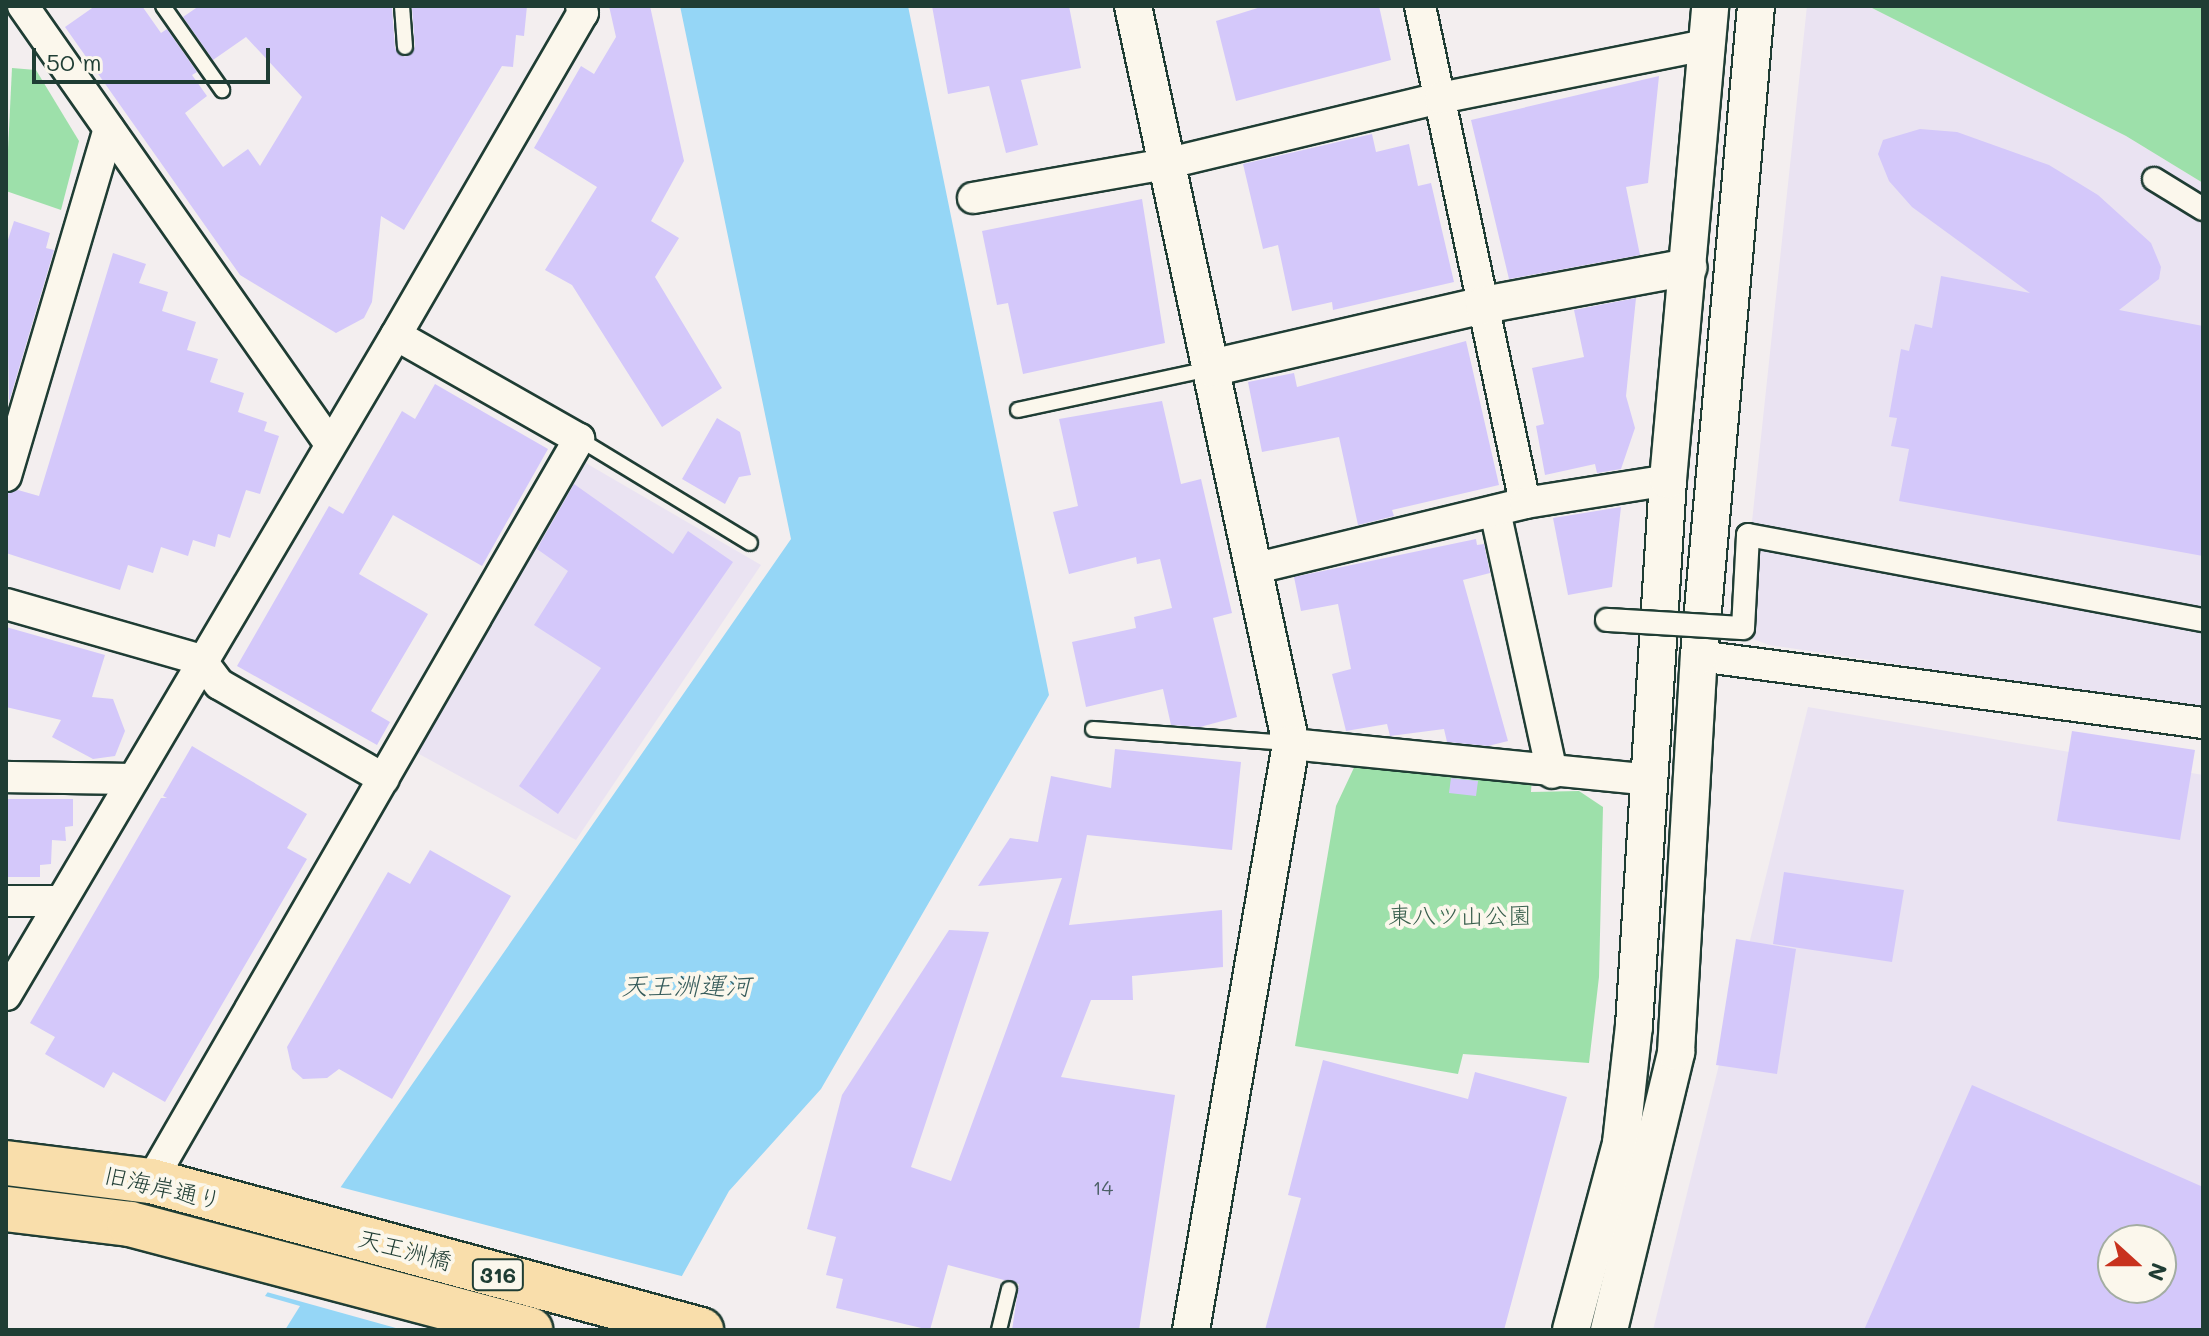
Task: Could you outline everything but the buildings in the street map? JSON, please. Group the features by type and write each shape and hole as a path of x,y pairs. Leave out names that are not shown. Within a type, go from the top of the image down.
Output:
{"main road":[{"name":"旧海岸通り","path":"6,1163 151,1181 317,1225"},
{"name":"旧海岸通り","path":"6,1209 130,1224 291,1264"},
{"name":"天王洲橋","path":"317,1225 690,1327"},
{"name":"天王洲橋","path":"291,1264 530,1330"}],"street":[{"path":"23,6 330,444"},
{"path":"6,995 58,901 396,335 583,13 581,6"},
{"path":"1133,6 1165,164 1257,568 1291,744 1191,1330"},
{"path":"1420,6 1525,503"},
{"path":"1571,1330 1621,1143 1668,480 1710,6"},
{"path":"1609,1330 1676,1052 1699,656 1756,6"},
{"path":"973,198 1165,164 1440,98 1706,45"},
{"path":"6,476 109,129"},
{"path":"2154,179 2203,209"},
{"path":"1211,368 1484,305 1689,267"},
{"path":"151,1181 579,439 396,335"},
{"path":"1257,568 1525,503 1668,480"},
{"path":"1495,511 1552,773"},
{"path":"1607,620 1743,628 1748,535 2203,620"},
{"path":"6,604 201,660 219,684 384,779"},
{"path":"1699,656 2203,723"},
{"path":"1291,744 1552,773 1649,780"},
{"path":"6,777 133,779"},
{"path":"6,901 58,901"}],"lane":[{"path":"163,6 222,90"},
{"path":"402,6 405,47"},
{"path":"1018,410 1211,368"},
{"path":"579,439 750,543"},
{"path":"1093,729 1291,744"},
{"path":"999,1330 1009,1289"}],"shaded area":[{"path":"1807,6 1868,6 2126,136 2203,183 2203,710 1769,645 1740,634"},
{"path":"584,462 761,565 576,840 410,749"},
{"path":"1808,707 2203,775 2203,1330 1653,1330"}],"green space":[{"path":"1868,6 2203,6 2203,183 2126,136"},
{"path":"12,68 36,70 79,141 61,210 6,191"},
{"name":"東八ツ山公園","path":"1359,757 1532,776 1531,792 1579,791 1603,807 1599,977 1589,1063 1463,1054 1458,1074 1295,1046 1336,806"}],"water":[{"name":"天王洲運河","path":"680,6 908,6 1049,695 821,1089 729,1191 652,1330 285,1330 300,1306 265,1296 791,539"}],"pier":[{"path":"336,1186 689,1278 657,1330 403,1330 263,1291"}]}
